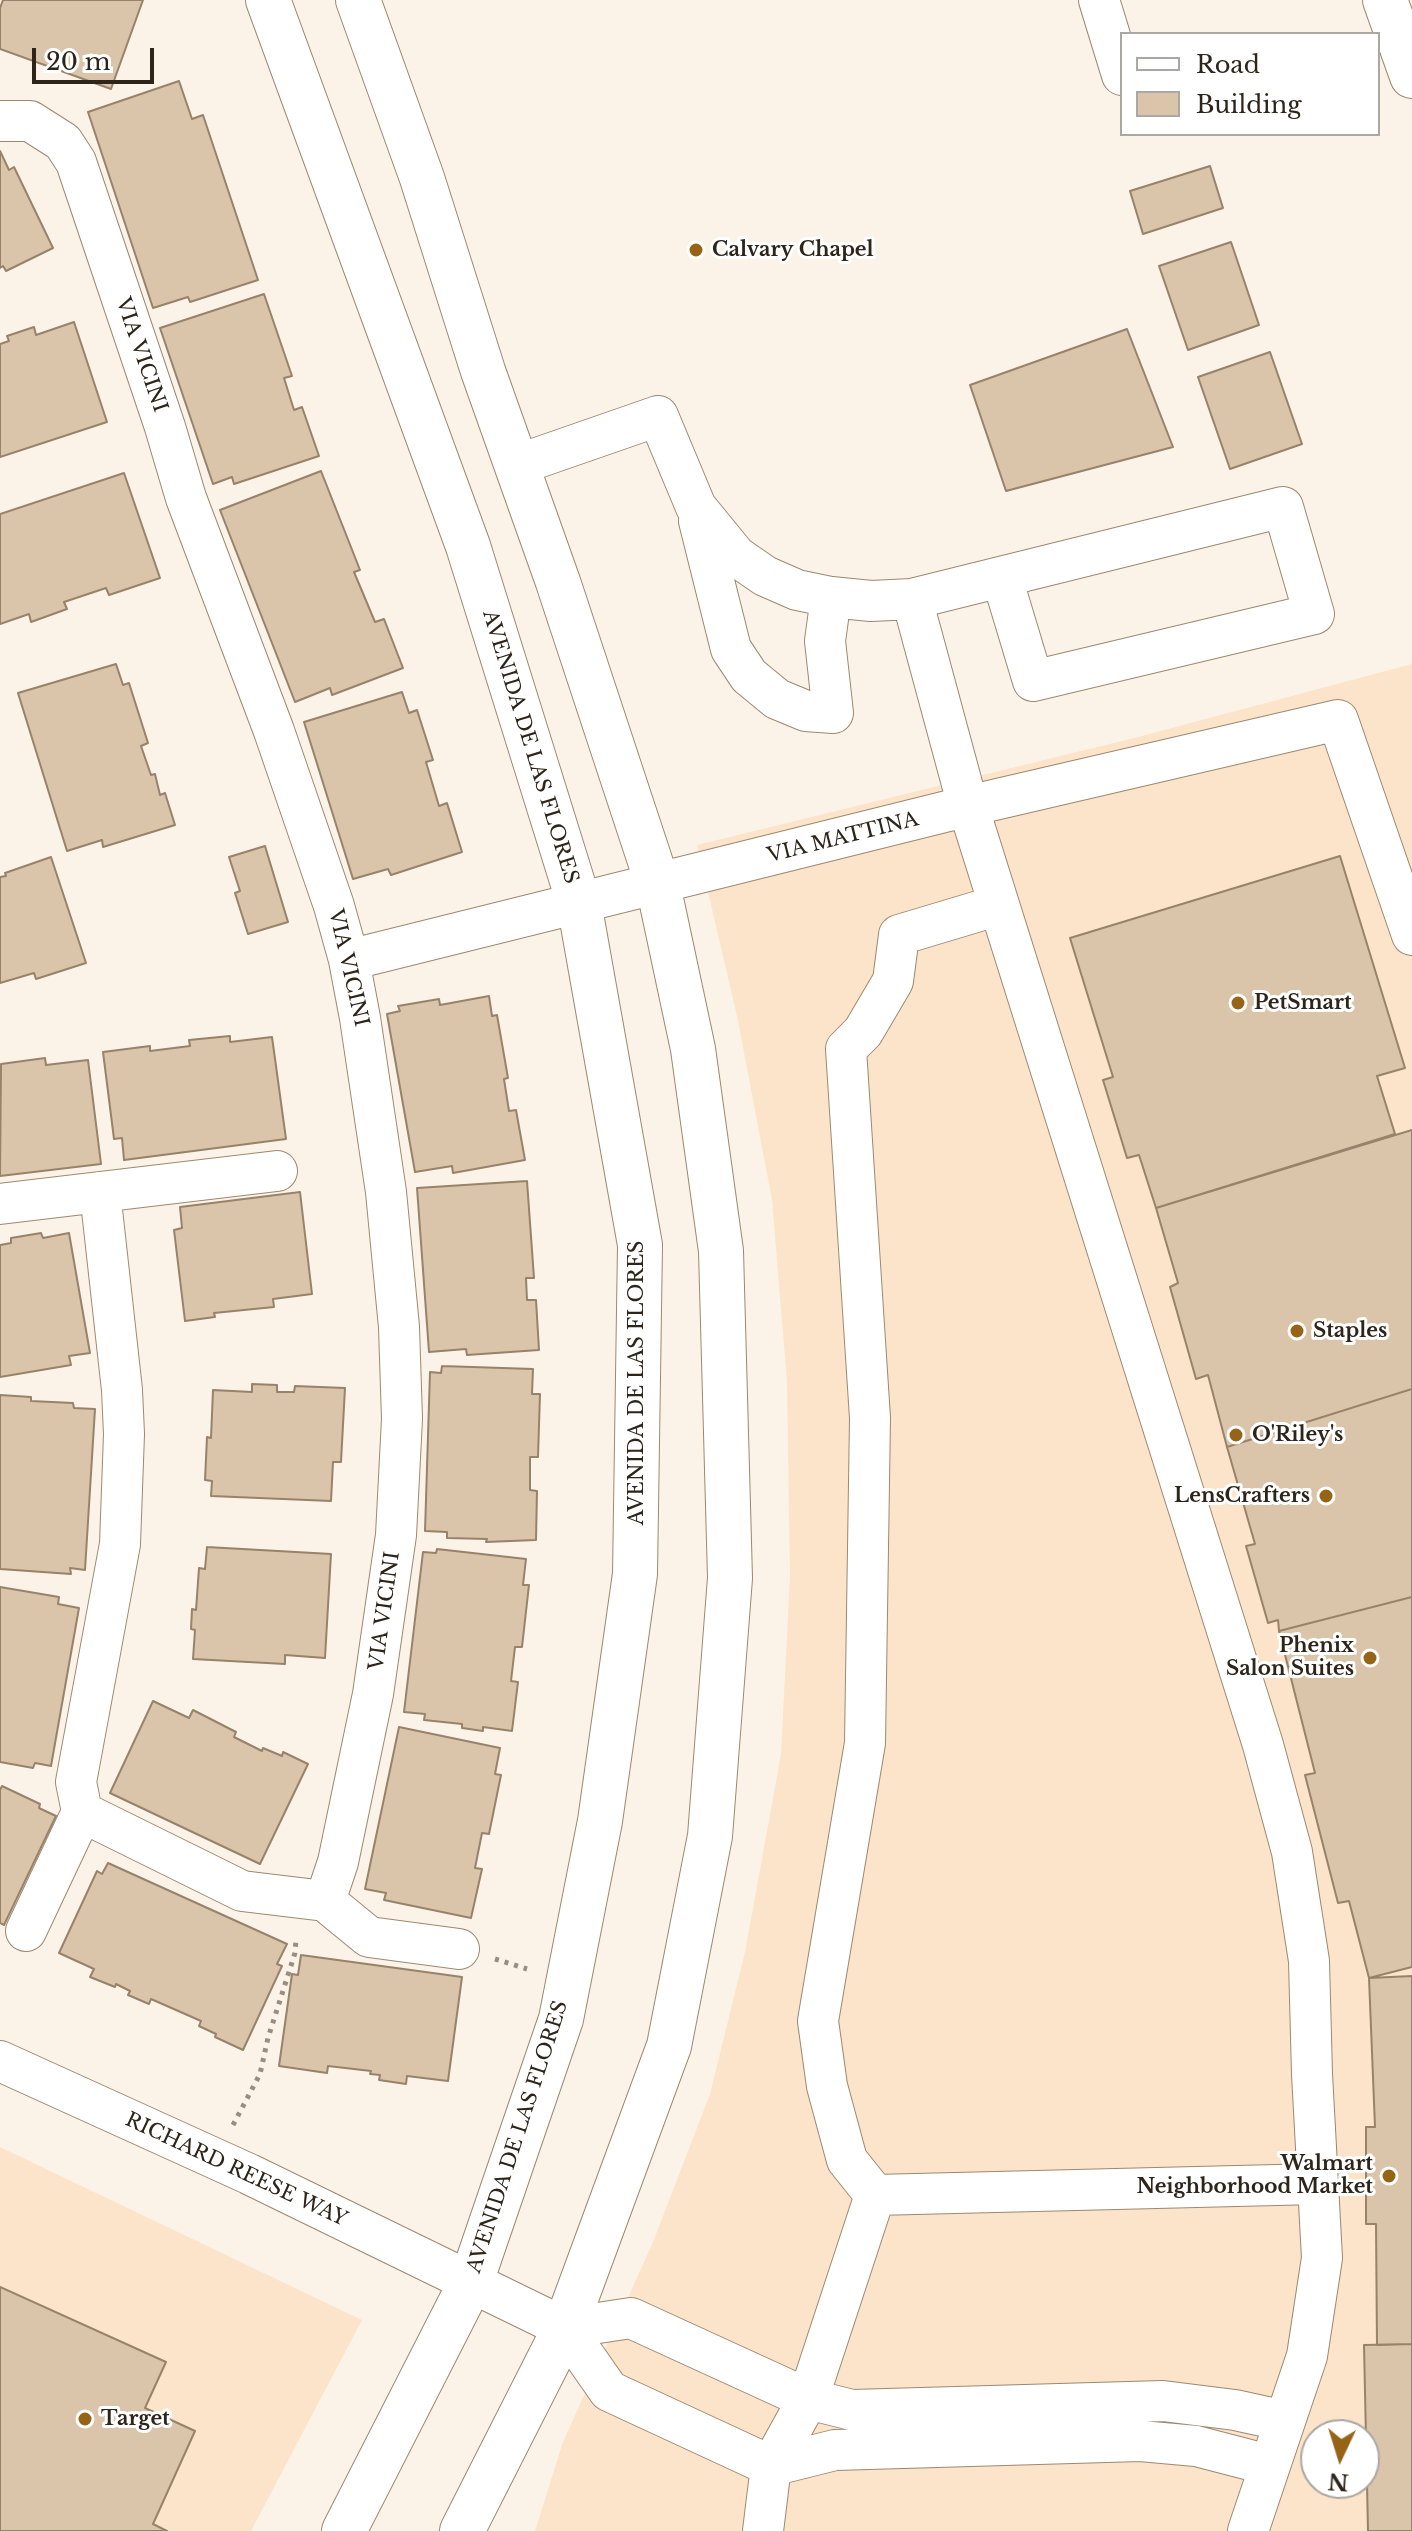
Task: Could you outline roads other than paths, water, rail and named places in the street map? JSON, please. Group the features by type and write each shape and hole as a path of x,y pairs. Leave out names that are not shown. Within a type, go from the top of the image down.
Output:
{"main road":[{"name":"AVENIDA DE LAS FLORES","path":"268,0 468,546 579,903 640,1245 635,1574 600,1821 561,2019 471,2282 344,2531"},
{"path":"358,0 422,178 483,371 658,885 693,1049 721,1251 730,1578 710,1836 669,2046 565,2328 462,2531"},
{"path":"1385,0 1412,76"}],"street":[{"path":"1099,0 1120,68"},
{"name":"VIA VICINI","path":"0,121 30,121 63,142 76,162 186,498 274,731 334,906 349,960 386,1192 399,1327 402,1419 396,1535 373,1694 338,1862 313,1900"},
{"path":"517,465 658,416 696,507 731,649 749,676 777,699 806,711 833,713 825,641 831,597"},
{"path":"696,507 736,556 765,576 797,590 871,601 912,599 1283,507 1314,614 1033,681 1002,578"},
{"path":"912,599 968,806 1263,1745 1292,1852 1309,1961 1322,2258 1307,2356 1248,2531"},
{"name":"VIA MATTINA","path":"349,960 968,806 1338,720 1412,935"},
{"path":"875,2195 847,2160 827,2086 818,2021 865,1743 870,1418 846,1049 863,1032 893,981 899,935 999,905"},
{"path":"0,1204 277,1171"},
{"path":"26,1931 82,1812 76,1782 120,1544 124,1434 122,1390 100,1192"},
{"path":"82,1812 242,1891 313,1900 369,1937 459,1949"},
{"name":"RICHARD REESE WAY","path":"0,2061 218,2160 565,2328"},
{"path":"875,2195 1317,2184"},
{"path":"763,2531 771,2466 808,2399 875,2195"},
{"path":"1269,2465 1196,2446 1140,2441 835,2450 771,2466 609,2391 565,2328 631,2318 808,2399 852,2410 1163,2401 1235,2410 1285,2421"}],"place":[{"name":"Calvary Chapel","path":"696,250"},
{"name":"PetSmart","path":"1238,1003"},
{"name":"Staples","path":"1297,1331"},
{"name":"O'Riley's","path":"1236,1435"},
{"name":"LensCrafters","path":"1326,1496"},
{"name":"Phenix Salon Suites","path":"1370,1658"},
{"name":"Walmart Neighborhood Market","path":"1389,2176"},
{"name":"Target","path":"85,2419"}]}
